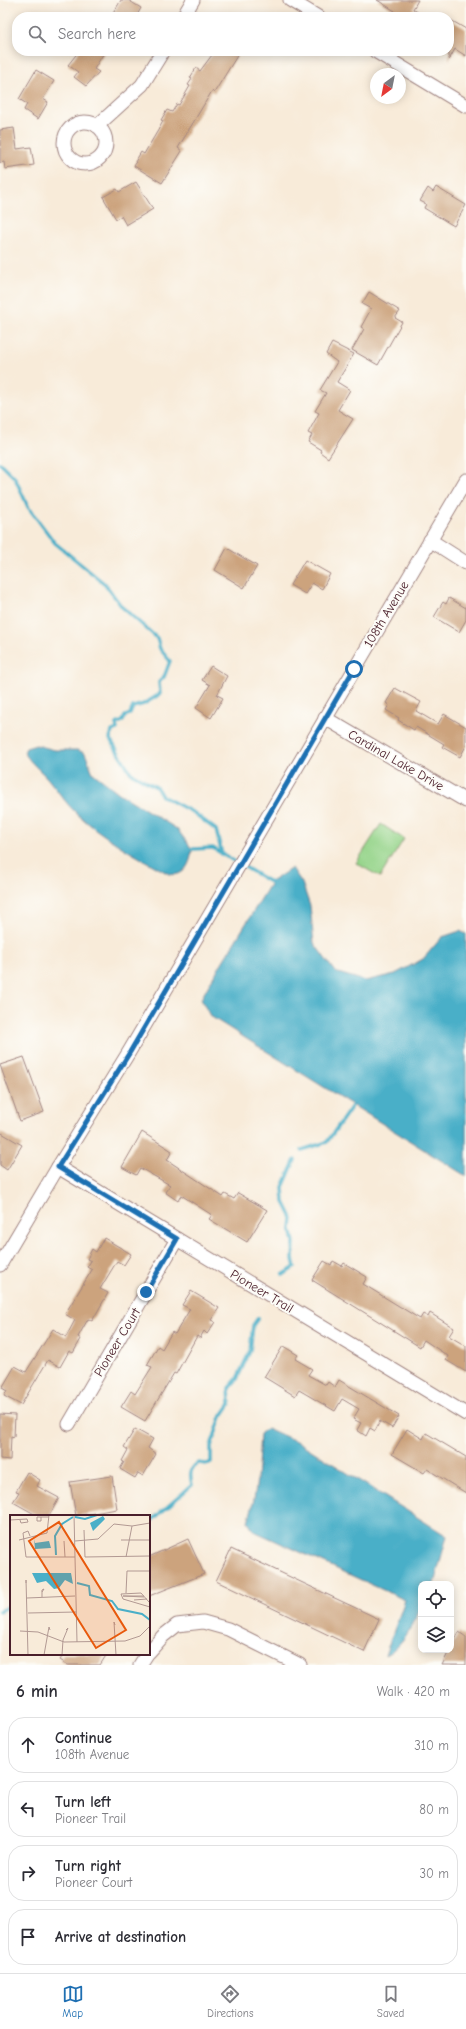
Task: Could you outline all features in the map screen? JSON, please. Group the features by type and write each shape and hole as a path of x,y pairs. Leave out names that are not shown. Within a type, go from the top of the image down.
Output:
{"street":[{"path":"186,12 193,0"},
{"path":"290,0 310,12"},
{"path":"97,126 142,85 160,56"},
{"path":"383,56 466,106"},
{"name":"108th Avenue","path":"0,1265 58,1167 130,1052 466,480"},
{"path":"430,540 466,563"},
{"name":"Cardinal Lake Drive","path":"325,718 466,801"},
{"name":"Pioneer Trail","path":"58,1167 466,1414"},
{"name":"Pioneer Court","path":"69,1424 177,1239"},
{"path":"150,1651 163,1636 177,1626 203,1622 228,1629 300,1665"},
{"path":"140,1665 146,1655"}],"green space":[{"path":"381,824 404,839 380,877 356,863"}],"water":[{"path":"36,745 55,750 77,750 85,753 93,773 119,793 177,829 192,849 189,864 186,868 179,874 169,874 120,846 75,812 24,752 26,748"},
{"path":"292,868 302,883 310,906 314,943 335,972 365,981 395,974 423,959 442,937 460,931 466,934 466,1176 210,1016 201,999 212,979 272,881"},
{"path":"267,1428 300,1443 447,1536 435,1581 418,1581 418,1614 407,1634 391,1652 385,1655 405,1600 254,1531 248,1521 256,1489 260,1434"}],"building":[{"path":"121,0 128,0 141,8 139,12 114,12"},
{"path":"377,0 418,0 413,9 418,12 395,11"},
{"path":"454,22 466,29 466,56 455,49 454,51"},
{"path":"75,56 102,56 94,69 99,72 86,86 74,77 78,72 68,65"},
{"path":"211,56 237,56 214,93 212,91 178,148 182,151 162,183 134,166 136,163 135,162 141,152 144,154 160,127 163,121 161,120 167,110 172,112 177,104 179,105 190,86 188,85 192,79 190,78 196,68 200,71"},
{"path":"36,70 54,81 43,99 48,102 38,119 24,110 27,104 19,99"},
{"path":"14,128 17,149 31,147 34,165 5,169 4,162 0,163 0,130"},
{"path":"136,182 153,209 126,225 121,216 116,219 103,197 117,189 119,192"},
{"path":"436,187 466,205 454,226 424,208 426,204 420,201 428,188 433,192"},
{"path":"369,292 400,311 395,318 402,322 378,365 352,350 364,329 361,327 371,309 362,304"},
{"path":"332,343 354,354 337,382 350,390 338,410 353,419 328,458 320,452 321,450 308,442 312,435 308,433 319,413 315,411 326,393 320,390 337,362 326,354"},
{"path":"227,548 257,566 244,588 215,570"},
{"path":"305,560 330,574 322,589 312,583 305,594 290,585"},
{"path":"449,598 466,608 466,620 459,632 434,617 443,602 446,604"},
{"path":"211,666 227,676 217,695 223,698 211,718 196,708 210,685 202,680"},
{"path":"395,688 421,702 416,711 438,724 444,714 466,727 466,746 460,757 442,747 444,744 416,727 414,730 386,710 389,705 386,703"},
{"path":"24,1057 44,1112 20,1121 0,1065"},
{"path":"0,1132 22,1145 7,1170 0,1165"},
{"path":"142,1132 172,1151 167,1160 223,1197 225,1194 234,1199 238,1193 267,1210 247,1242 209,1219 212,1215 181,1195 178,1201 165,1192 170,1185 140,1168 136,1175 122,1167"},
{"path":"104,1238 131,1254 124,1265 117,1261 100,1289 108,1293 92,1321 88,1319 78,1337 81,1339 73,1353 69,1351 60,1367 48,1360 21,1405 4,1396 7,1391 2,1388 15,1366 26,1372 53,1329 66,1337 75,1320 65,1314 92,1270 87,1267 91,1261 87,1259 92,1249 96,1252"},
{"path":"324,1261 331,1265 333,1261 342,1266 344,1263 367,1277 363,1284 420,1319 423,1314 428,1317 430,1313 454,1328 449,1336 466,1346 466,1372 446,1360 448,1356 424,1340 420,1347 312,1280"},
{"path":"191,1291 219,1308 211,1320 215,1322 207,1334 204,1331 200,1338 197,1336 176,1374 174,1373 145,1421 121,1407 131,1391 135,1394 152,1367 147,1365 158,1346 162,1349 172,1332 175,1334 190,1309 182,1305"},
{"path":"283,1346 298,1355 295,1359 312,1369 308,1375 326,1385 328,1382 335,1387 339,1380 399,1416 392,1428 380,1421 375,1431 370,1428 366,1436 357,1430 361,1423 353,1419 359,1409 342,1399 335,1411 299,1390 295,1396 264,1377"},
{"path":"0,1414 15,1415 14,1437 11,1436 10,1460 0,1459"},
{"path":"135,1429 153,1439 148,1448 156,1454 143,1476 138,1473 135,1478 120,1469 124,1462 122,1461 128,1450 124,1447"},
{"path":"407,1429 423,1439 426,1433 466,1457 466,1493 427,1469 424,1473 392,1454"},
{"path":"27,1472 40,1480 37,1486 59,1498 50,1515 36,1515 13,1502 19,1492 16,1491"},
{"path":"112,1476 117,1509 76,1515 70,1482"},
{"path":"188,1539 204,1574 150,1596 150,1557"},
{"path":"231,1549 379,1619 364,1652 216,1581"},
{"path":"459,1632 466,1637 466,1665 442,1665 448,1653 454,1653 454,1642"},
{"path":"63,1655 106,1655 100,1665 68,1665 60,1660"}],"waterway":[{"path":"0,463 15,478 28,507 55,543 105,584 122,607 157,638 160,649 170,661 164,677 159,682 160,694 144,704 133,707 130,714 125,716 123,721 116,724 117,729 112,731 110,739 131,773 156,787 162,796 194,813 216,830 222,854"},
{"path":"192,849 213,848 237,863"},
{"path":"243,866 275,885"},
{"path":"302,1150 327,1142 352,1106"},
{"path":"283,1275 295,1267 293,1259 294,1242 291,1229 292,1218 284,1202 283,1187 295,1160"},
{"path":"150,1522 192,1485 191,1472 195,1465 198,1463 207,1464 211,1462 211,1446 221,1417 230,1404 229,1388 237,1379 250,1351 253,1325 258,1318"},
{"path":"0,1611 10,1606"}],"route":[{"path":"146,1292 177,1239 58,1167 130,1052 354,669"}]}
